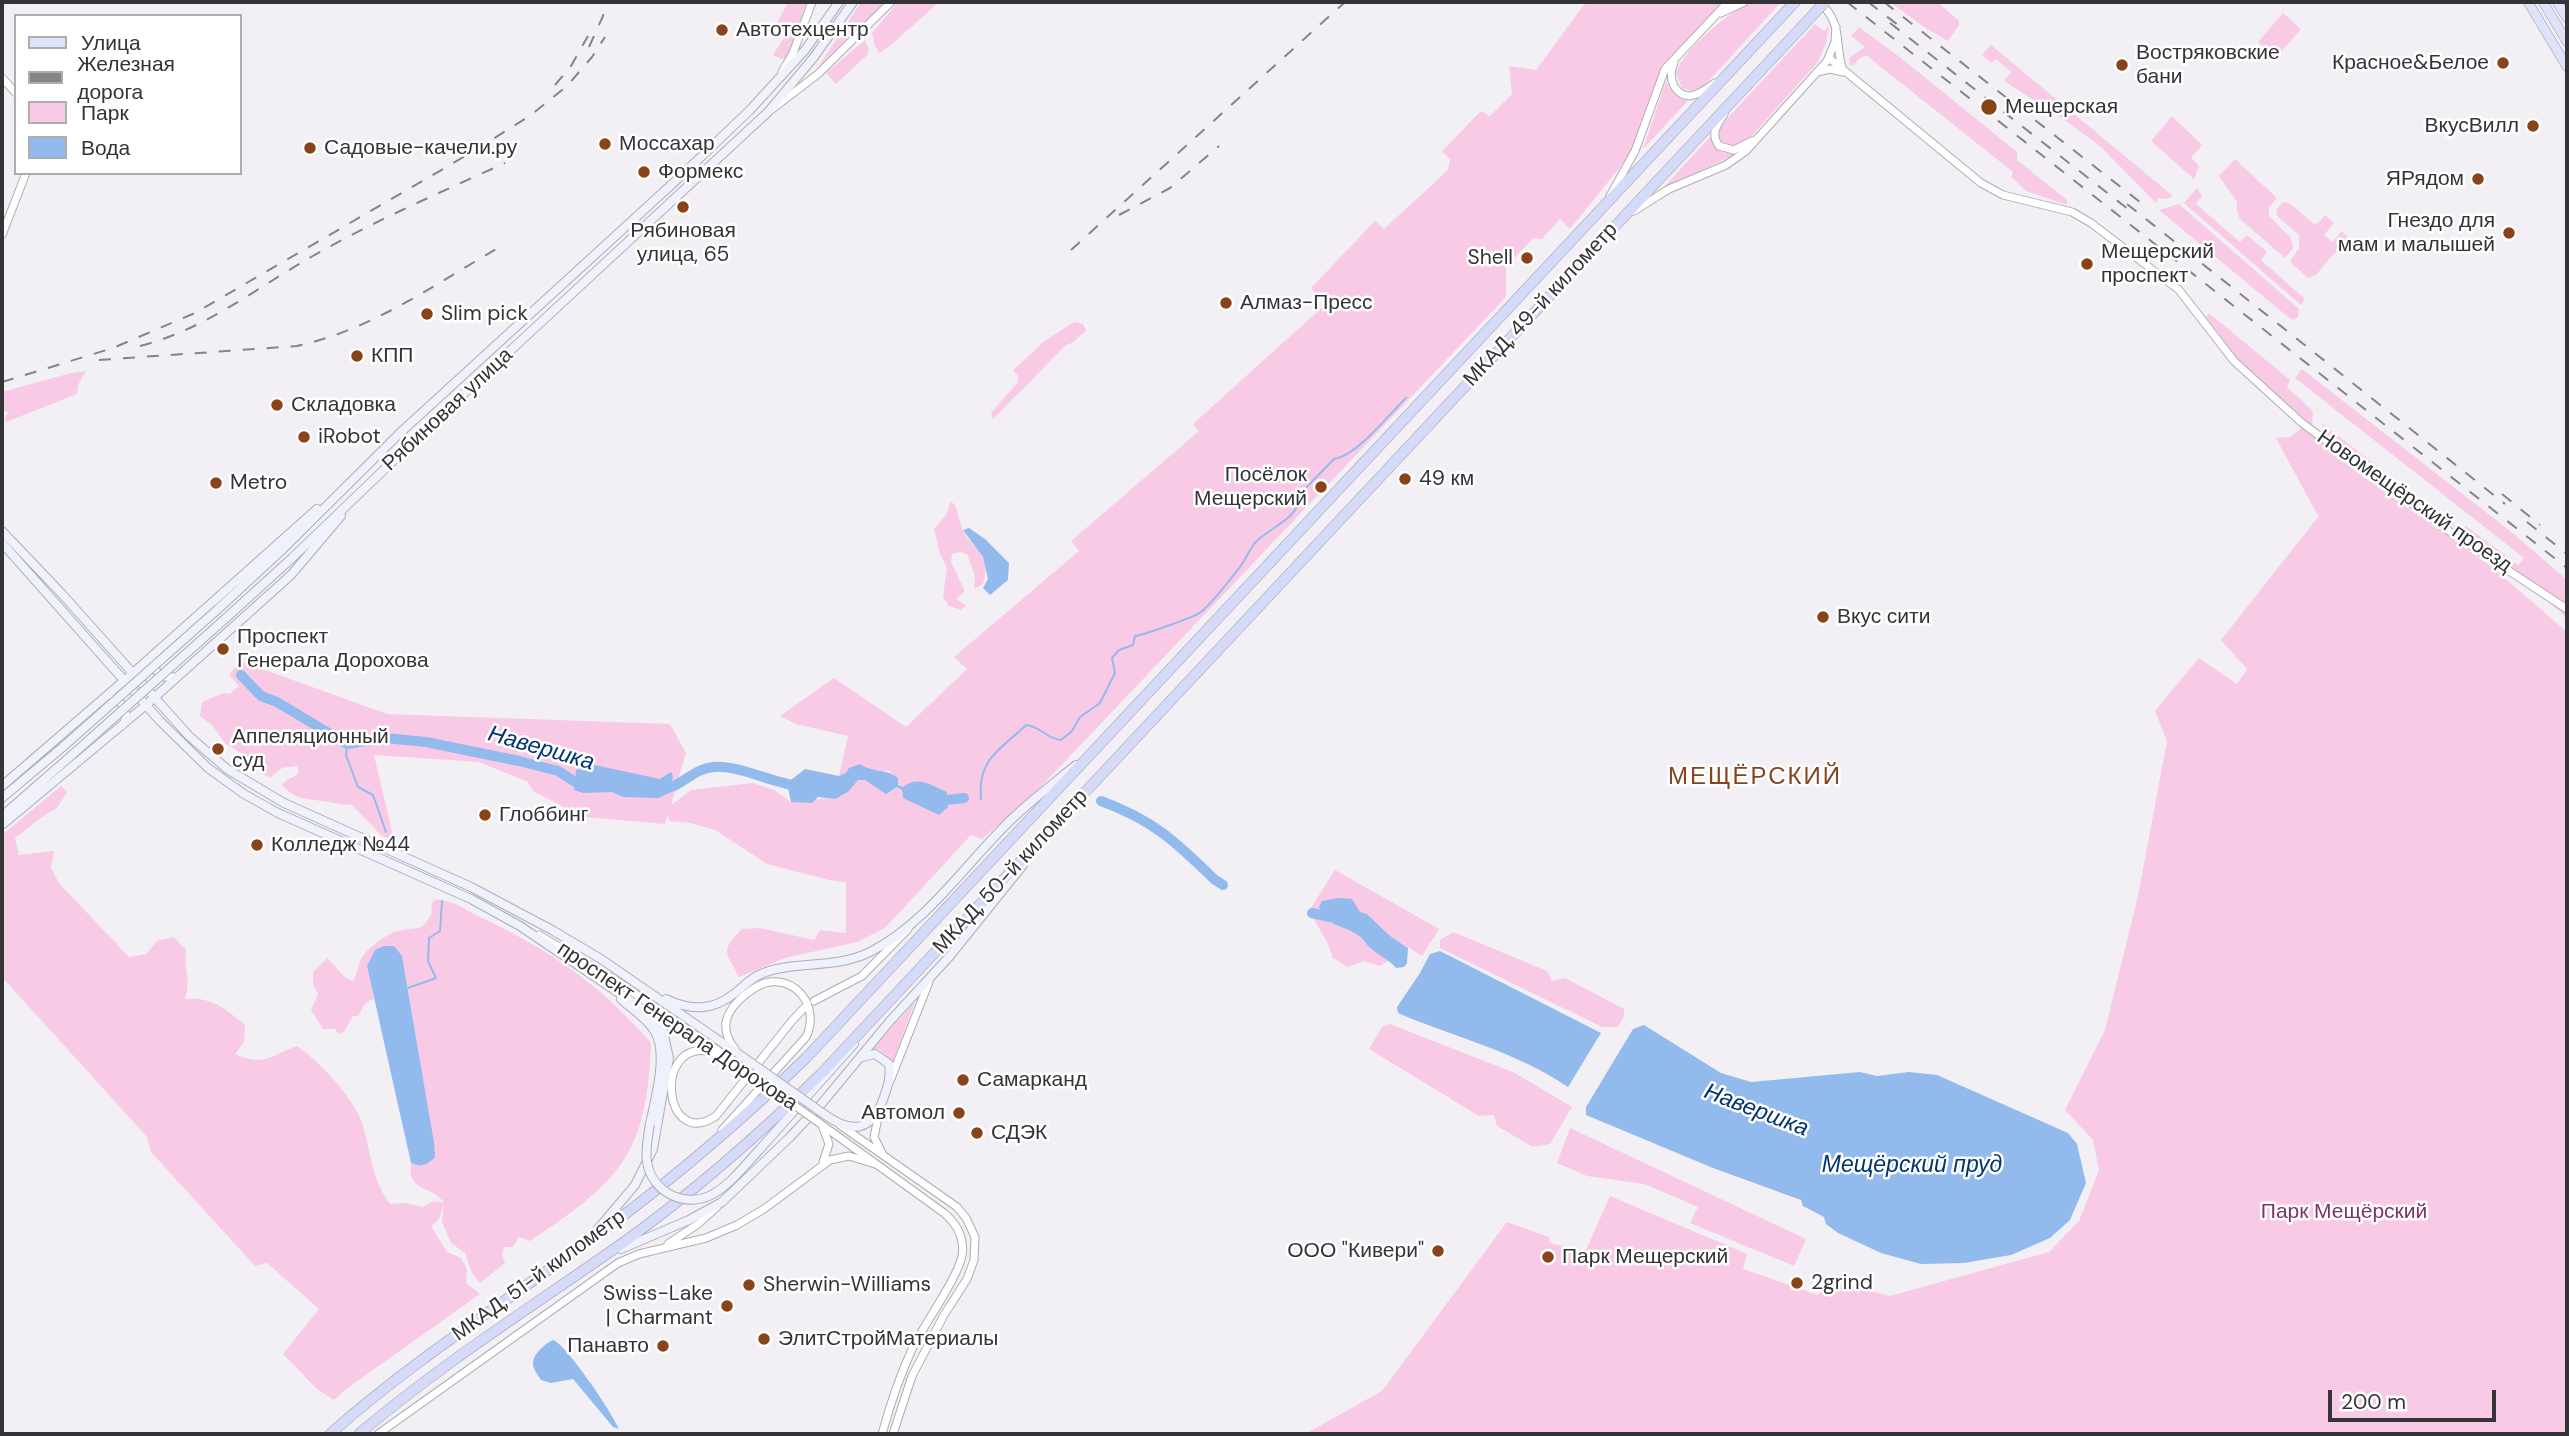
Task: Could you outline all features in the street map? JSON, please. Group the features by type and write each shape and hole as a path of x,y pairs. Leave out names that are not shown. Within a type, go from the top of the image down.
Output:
{"highway":[{"name":"МКАД, 49-й километр","path":"1242,593 1795,2"},
{"name":"МКАД, 49-й километр","path":"1258,608 1822,2"},
{"name":"МКАД, 50-й километр","path":"746,1115 832,1031 1242,593"},
{"name":"МКАД, 50-й километр","path":"761,1131 865,1028 1258,608"},
{"name":"МКАД, 51-й километр","path":"330,1434 417,1364 585,1243 702,1153 746,1115"},
{"name":"МКАД, 51-й километр","path":"359,1434 429,1378 678,1200 761,1131"}],"main road":[{"path":"768,112 814,57 853,2"},
{"path":"2528,2 2567,67"},
{"path":"2543,2 2567,42"},
{"path":"2557,2 2567,18"},
{"path":"774,86 806,51 837,4"},
{"name":"Рябиновая улица","path":"2,798 283,550 401,432 682,175 774,86"},
{"name":"Рябиновая улица","path":"2,816 292,558 768,112"},
{"path":"2,786 300,523 339,493"},
{"path":"2,825 122,726 291,575 355,497"},
{"name":"проспект Генерала Дорохова","path":"2,523 47,579"},
{"name":"проспект Генерала Дорохова","path":"2,531 204,750 250,785 492,898 560,935 636,983 834,1121"},
{"name":"проспект Генерала Дорохова","path":"2,543 124,681 208,768 244,794 278,813 471,900 520,926"},
{"path":"636,983 683,1006 707,1008 724,1001 754,977 764,973 843,962 860,957 892,939 920,916 1014,817 1103,742"},
{"path":"596,1261 722,1202 789,1138 931,977 1051,829"},
{"path":"520,926 653,1016 663,1031 669,1058 657,1135 649,1160 635,1185 585,1243"},
{"path":"598,979 647,1022 658,1039 661,1060 646,1156 650,1174 666,1192 683,1199 701,1199 718,1192 848,1053 865,1028"},
{"path":"834,1121 857,1127 868,1123 878,1113 889,1085 889,1064 880,1056 869,1054 855,1063"}],"street":[{"name":"Рябиновая улица","path":"774,86 793,53 812,2"},
{"name":"Рябиновая улица","path":"768,112 818,74 891,2"},
{"path":"1607,203 1635,151 1662,75 1670,62 1728,2"},
{"path":"1717,16 1735,2"},
{"path":"1717,16 1744,2"},
{"path":"1817,72 1829,69 1844,72 1836,27 1822,2"},
{"path":"1622,219 1669,189 1730,163 1746,152 1829,58 1835,42 1836,27"},
{"path":"1681,52 1670,76 1682,93 1693,95 1722,79"},
{"name":"Новомещёрский проезд","path":"1829,58 1961,169 1990,188 2014,199 2072,212 2091,223 2181,292 2222,349 2302,423 2453,534 2567,609"},
{"path":"2,78 14,91"},
{"path":"1736,96 1715,128 1716,143 1722,148 1734,150 1744,147 1758,136"},
{"path":"2,235 25,175"},
{"path":"158,651 153,661 156,671 169,679 178,676"},
{"path":"100,702 111,699 122,704 126,715 122,726"},
{"path":"814,1001 862,976 920,916"},
{"name":"проспект Генерала Дорохова","path":"520,926 615,980 949,1216 958,1229 962,1246 959,1265 913,1348 882,1434"},
{"path":"889,1085 931,977"},
{"path":"702,1153 806,1037 811,1024 810,1008 804,997 793,987 779,982 764,983 732,1007 725,1020 726,1036 743,1057"},
{"path":"737,1065 708,1051 693,1053 681,1059 674,1071 671,1090 672,1101 678,1114 685,1119 699,1122 716,1116 804,1008"},
{"path":"878,1113 874,1137 879,1151 889,1161"},
{"path":"834,1121 957,1207 970,1224 976,1243 974,1260 967,1279 924,1351 893,1434"},
{"path":"818,1122 824,1129 829,1144 827,1156 820,1165"},
{"path":"378,1434 609,1268 627,1258 722,1233 764,1209 830,1160 849,1156 875,1164"},
{"path":"651,1250 683,1235 722,1202"}],"green space":[{"path":"788,2 807,2 788,56 782,59 773,55 786,34 777,23"},
{"path":"861,2 885,2 818,67"},
{"path":"898,2 939,2 879,53 872,33"},
{"path":"1586,2 1722,2 1662,66 1629,156 1570,229 1560,219 1542,239 1533,238 1506,267 1506,297 1033,795 982,839 971,835 885,928 857,942 785,958 739,977 727,952 730,942 742,929 760,928 814,940 820,930 846,933 846,882 767,864 715,830 669,821 668,814 665,824 583,817 533,791 528,782 479,762 374,755 394,840 382,836 351,804 342,805 293,794 282,785 299,773 297,766 282,768 271,777 264,775 255,762 225,743 212,725 200,716 202,702 223,693 230,694 239,686 229,675 240,661 387,714 670,724 686,753 671,805 691,790 753,783 774,790 791,802 843,795 858,780 865,780 886,793 896,787 902,790 903,798 903,787 890,771 869,770 839,776 848,736 796,724 780,716 834,678 906,727 967,669 954,657 1079,551 1071,541 1199,431 1193,424 1326,304 1311,288 1375,221 1384,229 1448,170 1450,159 1442,151 1481,111 1490,116 1512,94 1509,66 1536,70"},
{"path":"1749,2 1781,2 1704,86 1692,91 1682,88 1676,73 1687,53 1719,23"},
{"path":"1890,2 1937,2 1959,21 1959,25 1948,41"},
{"path":"2283,13 2301,29 2276,58 2258,42"},
{"path":"1815,24 1824,31 1829,26 1818,62 1749,139 1733,146 1720,142 1717,136 1722,124"},
{"path":"1859,27 2017,152 2017,160 2067,200 2067,205 2026,191 2012,177 2013,172 1866,55 1854,65 1850,65 1849,58 1865,47 1851,36"},
{"path":"865,40 869,50 866,56 836,84 826,73"},
{"path":"1991,45 2173,196 2167,199 2158,198 2156,203 2101,147 2004,81 2011,72 1996,59 1991,63 1982,55"},
{"path":"1666,81 1670,89 1688,101 1643,149"},
{"path":"2172,116 2202,145 2191,158 2199,166 2194,179 2151,141"},
{"path":"1710,137 1722,151 1737,154 1664,187"},
{"path":"2235,159 2277,198 2269,207 2269,216 2291,238 2293,248 2285,258 2240,219 2237,202 2219,176"},
{"path":"2197,188 2202,196 2196,204 2240,242 2247,235 2267,252 2261,260 2305,299 2301,305 2184,203"},
{"path":"2283,202 2289,203 2314,224 2325,215 2334,223 2324,235 2332,242 2342,231 2348,237 2316,275 2308,278 2290,262 2299,248 2299,235 2277,216 2276,210"},
{"path":"2179,204 2299,309 2298,317 2293,320 2288,317 2159,210"},
{"path":"2209,313 2290,380 2287,387 2313,411 2312,426 2239,361 2206,317"},
{"path":"1074,322 1083,324 1086,331 1066,345 993,419 991,413 1018,382 1018,376 1013,370 1046,340"},
{"path":"2302,369 2514,534 2567,580 2567,618 2505,563 2327,435 2321,423 2462,531 2466,526 2518,565 2524,558 2295,378"},
{"path":"86,371 78,385 77,394 6,422 4,420 8,413 2,409 2,392"},
{"name":"Парк Мещёрский","path":"2302,428 2354,470 2493,568 2567,632 2567,1434 1305,1434 1382,1391 1507,1222 1549,1237 1550,1243 1585,1252 1610,1196 1747,1254 1743,1269 1818,1295 1829,1281 1890,1296 2049,1252 2079,1221 2099,1170 2093,1140 2065,1110 2105,1030 2138,896 2167,741 2155,711 2199,658 2237,684 2247,669 2221,640 2322,512 2318,516 2276,438 2290,437"},
{"path":"951,501 966,536 980,552 985,565 983,584 974,589 975,576 967,554 952,554 951,562 965,591 956,599 966,605 961,610 949,606 943,597 947,568 940,554 934,529 946,515"},
{"path":"61,786 67,792 57,808 15,838 19,855 54,851 51,868 59,883 129,957 146,954 157,941 174,937 186,950 188,985 185,999 211,1002 245,1025 244,1042 235,1054 260,1060 297,1046 315,1060 343,1091 358,1113 375,1174 390,1204 406,1203 422,1207 434,1201 444,1203 439,1219 431,1226 447,1252 461,1258 467,1269 466,1283 480,1294 334,1400 317,1389 283,1354 319,1309 267,1263 255,1266 151,1152 147,1137 2,977 2,835"},
{"path":"1335,870 1439,929 1422,956 1389,935 1367,914 1321,914 1329,922 1360,935 1368,946 1389,960 1380,966 1364,961 1348,967 1333,958 1309,911"},
{"path":"434,900 457,905 551,955 592,985 651,1043 643,1113 635,1139 623,1162 607,1182 561,1220 530,1241 519,1237 513,1247 504,1247 502,1255 505,1263 480,1283 472,1273 465,1253 451,1243 442,1222 444,1203 439,1197 416,1184 411,1173 411,1163 418,1166 434,1157 434,1142 402,956 367,966 374,999 366,1003 358,1016 353,1016 344,1032 339,1034 335,1029 323,1029 311,1010 318,994 313,984 313,972 327,958 346,978 353,981 367,951 392,933 423,926 432,912"},
{"path":"1453,932 1547,971 1552,981 1565,978 1624,1009 1624,1016 1618,1027 1602,1027 1440,948 1440,940"},
{"path":"915,1002 892,1063 879,1049 871,1050"},
{"path":"1390,1024 1515,1073 1572,1107 1550,1144 1533,1147 1497,1126 1494,1115 1479,1116 1369,1049 1382,1027"},
{"path":"1570,1128 1806,1239 1794,1266 1690,1223 1698,1207 1644,1184 1587,1176 1557,1163"}],"water":[{"path":"969,528 985,539 1009,563 1008,580 990,595 983,588 988,579 983,557 963,530"},
{"path":"590,764 660,779 671,772 673,776 669,793 658,798 623,797 612,792 583,793 574,790 576,770"},
{"path":"860,764 893,775 898,778 898,785 903,787 919,781 947,792 948,807 939,815 903,798 902,790 897,787 886,794 865,780 858,780 848,792 835,799 818,797 812,803 791,802 787,783 805,769 839,776"},
{"path":"1352,899 1360,912 1367,914 1389,935 1408,948 1407,963 1404,967 1396,968 1369,947 1360,936 1325,918 1319,907 1322,901"},
{"path":"394,946 402,956 434,1142 435,1157 427,1164 411,1163 367,966 375,950"},
{"path":"1440,951 1601,1033 1568,1087 1528,1064 1398,1013 1397,1007 1430,954"},
{"name":"Мещёрский пруд","path":"1644,1025 1721,1073 1751,1082 1860,1072 1877,1076 1909,1072 1937,1075 2068,1133 2077,1144 2086,1183 2070,1220 2050,1238 2011,1255 1964,1263 1921,1264 1881,1253 1838,1233 1826,1224 1824,1217 1803,1206 1801,1200 1713,1168 1586,1115 1586,1107 1633,1029"},
{"path":"553,1340 578,1366 619,1429 613,1427 573,1379 551,1383 541,1380 533,1367 535,1356"}],"waterway":[{"path":"981,799 983,774 987,764 1000,749 1026,725 1061,740 1072,731 1080,717 1100,703 1115,673 1112,658 1119,650 1133,645 1135,636 1169,626 1201,612 1236,572 1254,544 1295,510 1300,494 1334,459 1362,443 1406,398"},
{"name":"Навершка","path":"241,675 261,696 277,702 347,744 385,738 426,742 519,761 558,771 577,783 588,783"},
{"path":"347,744 346,755 358,787 373,795 386,832"},
{"name":"Навершка","path":"658,790 667,789 705,768 713,767 732,768 798,786"},
{"name":"Навершка","path":"937,801 964,798"},
{"name":"Навершка","path":"1101,801 1149,824 1223,885"},
{"path":"408,988 436,978 428,961 429,938 440,931 442,901"},
{"name":"Навершка","path":"1312,913 1334,918"}],"railway":[{"path":"589,47 603,16 606,2"},
{"path":"1071,250 1345,2"},
{"path":"1847,2 2567,568"},
{"path":"1868,2 1898,25"},
{"path":"1884,2 2145,206"},
{"path":"1890,23 2133,213"},
{"path":"555,85 571,66 588,36"},
{"path":"2,382 113,348 195,313 531,115 567,86 605,37"},
{"path":"1119,215 1170,188 1219,146"},
{"path":"140,346 186,330 229,308 335,244 505,163"},
{"path":"2127,204 2505,504"},
{"path":"99,360 297,346 324,339 401,305 498,248"},
{"path":"2502,494 2540,525"},
{"path":"2527,522 2567,554"}],"place":[{"name":"Автотехцентр","path":"722,30"},
{"name":"Красное&Белое","path":"2503,63"},
{"name":"Востряковские бани","path":"2122,65"},
{"name":"Мещерская","path":"1989,107"},
{"name":"ВкусВилл","path":"2533,126"},
{"name":"Моссахар","path":"605,144"},
{"name":"Садовые-качели.ру","path":"310,148"},
{"name":"Формекс","path":"644,172"},
{"name":"ЯРядом","path":"2478,179"},
{"name":"Рябиновая улица, 65","path":"683,207"},
{"name":"Гнездо для мам и малышей","path":"2509,233"},
{"name":"Shell","path":"1527,258"},
{"name":"Мещерский проспект","path":"2087,264"},
{"name":"Алмаз-Пресс","path":"1226,303"},
{"name":"Slim pick","path":"427,314"},
{"name":"КПП","path":"357,356"},
{"name":"Складовка","path":"277,405"},
{"name":"iRobot","path":"304,437"},
{"name":"49 км","path":"1405,479"},
{"name":"Metro","path":"216,483"},
{"name":"Посёлок Мещерский","path":"1321,487"},
{"name":"Вкус сити","path":"1823,617"},
{"name":"Проспект Генерала Дорохова","path":"223,649"},
{"name":"Аппеляционный суд","path":"218,749"},
{"name":"Глоббинг","path":"485,815"},
{"name":"Колледж №44","path":"257,845"},
{"name":"Самарканд","path":"963,1080"},
{"name":"Автомол","path":"959,1113"},
{"name":"СДЭК","path":"977,1133"},
{"name":"ООО \"Кивери\"","path":"1438,1251"},
{"name":"Парк Мещерский","path":"1548,1257"},
{"name":"2grind","path":"1797,1283"},
{"name":"Sherwin-Williams","path":"749,1285"},
{"name":"Swiss-Lake | Charmant","path":"727,1306"},
{"name":"ЭлитСтройМатериалы","path":"764,1339"},
{"name":"Панавто","path":"663,1346"}],"district":[{"name":"МЕЩЁРСКИЙ","path":"1755,778"}]}
